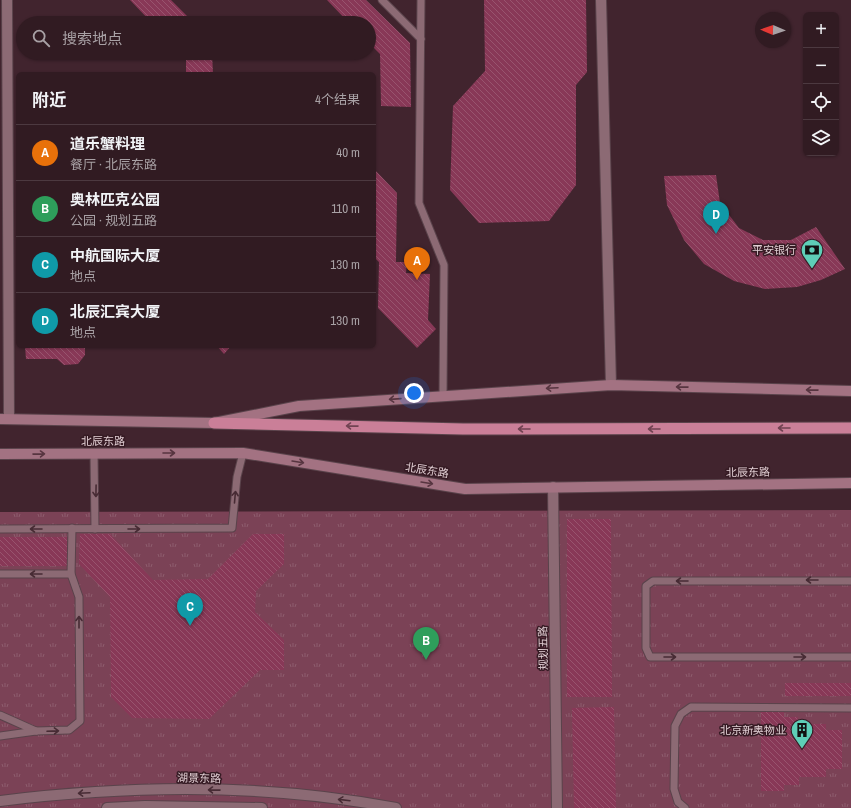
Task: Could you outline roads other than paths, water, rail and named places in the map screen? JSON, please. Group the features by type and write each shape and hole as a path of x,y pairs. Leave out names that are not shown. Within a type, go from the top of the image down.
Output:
{"highway":[{"path":"214,423 463,429 851,428"}],"main road":[{"name":"北辰东路","path":"5,419 214,423 299,406 611,385 851,391"},
{"name":"北辰东路","path":"0,454 243,453 465,489 851,483"}],"street":[{"path":"5,419 7,0"},
{"path":"601,0 611,385"},
{"name":"规划五路","path":"553,487 557,808"},
{"name":"湖景东路","path":"0,801 54,794 153,789 261,791 374,804 396,808"},
{"path":"107,808 145,806 262,808"}],"lane":[{"path":"382,0 421,39"},
{"path":"422,0 418,203 444,265 443,396"},
{"path":"94,453 95,529"},
{"path":"0,529 232,528 237,478 243,453"},
{"path":"0,736 36,731 69,730 80,721 79,598 71,574 72,528"},
{"path":"0,574 71,574"},
{"path":"851,581 653,581 646,586 646,648 650,657 851,656"},
{"path":"685,808 678,802 674,790 675,726 681,714 691,707 851,708"},
{"path":"0,715 36,731"}],"place":[{"name":"北辰汇宾大厦","path":"716,234"},
{"name":"平安银行","path":"812,270"},
{"name":"道乐蟹料理","path":"417,280"},
{"name":"中航国际大厦","path":"190,626"},
{"name":"奥林匹克公园","path":"426,660"},
{"name":"北京新奥物业","path":"802,750"}]}
